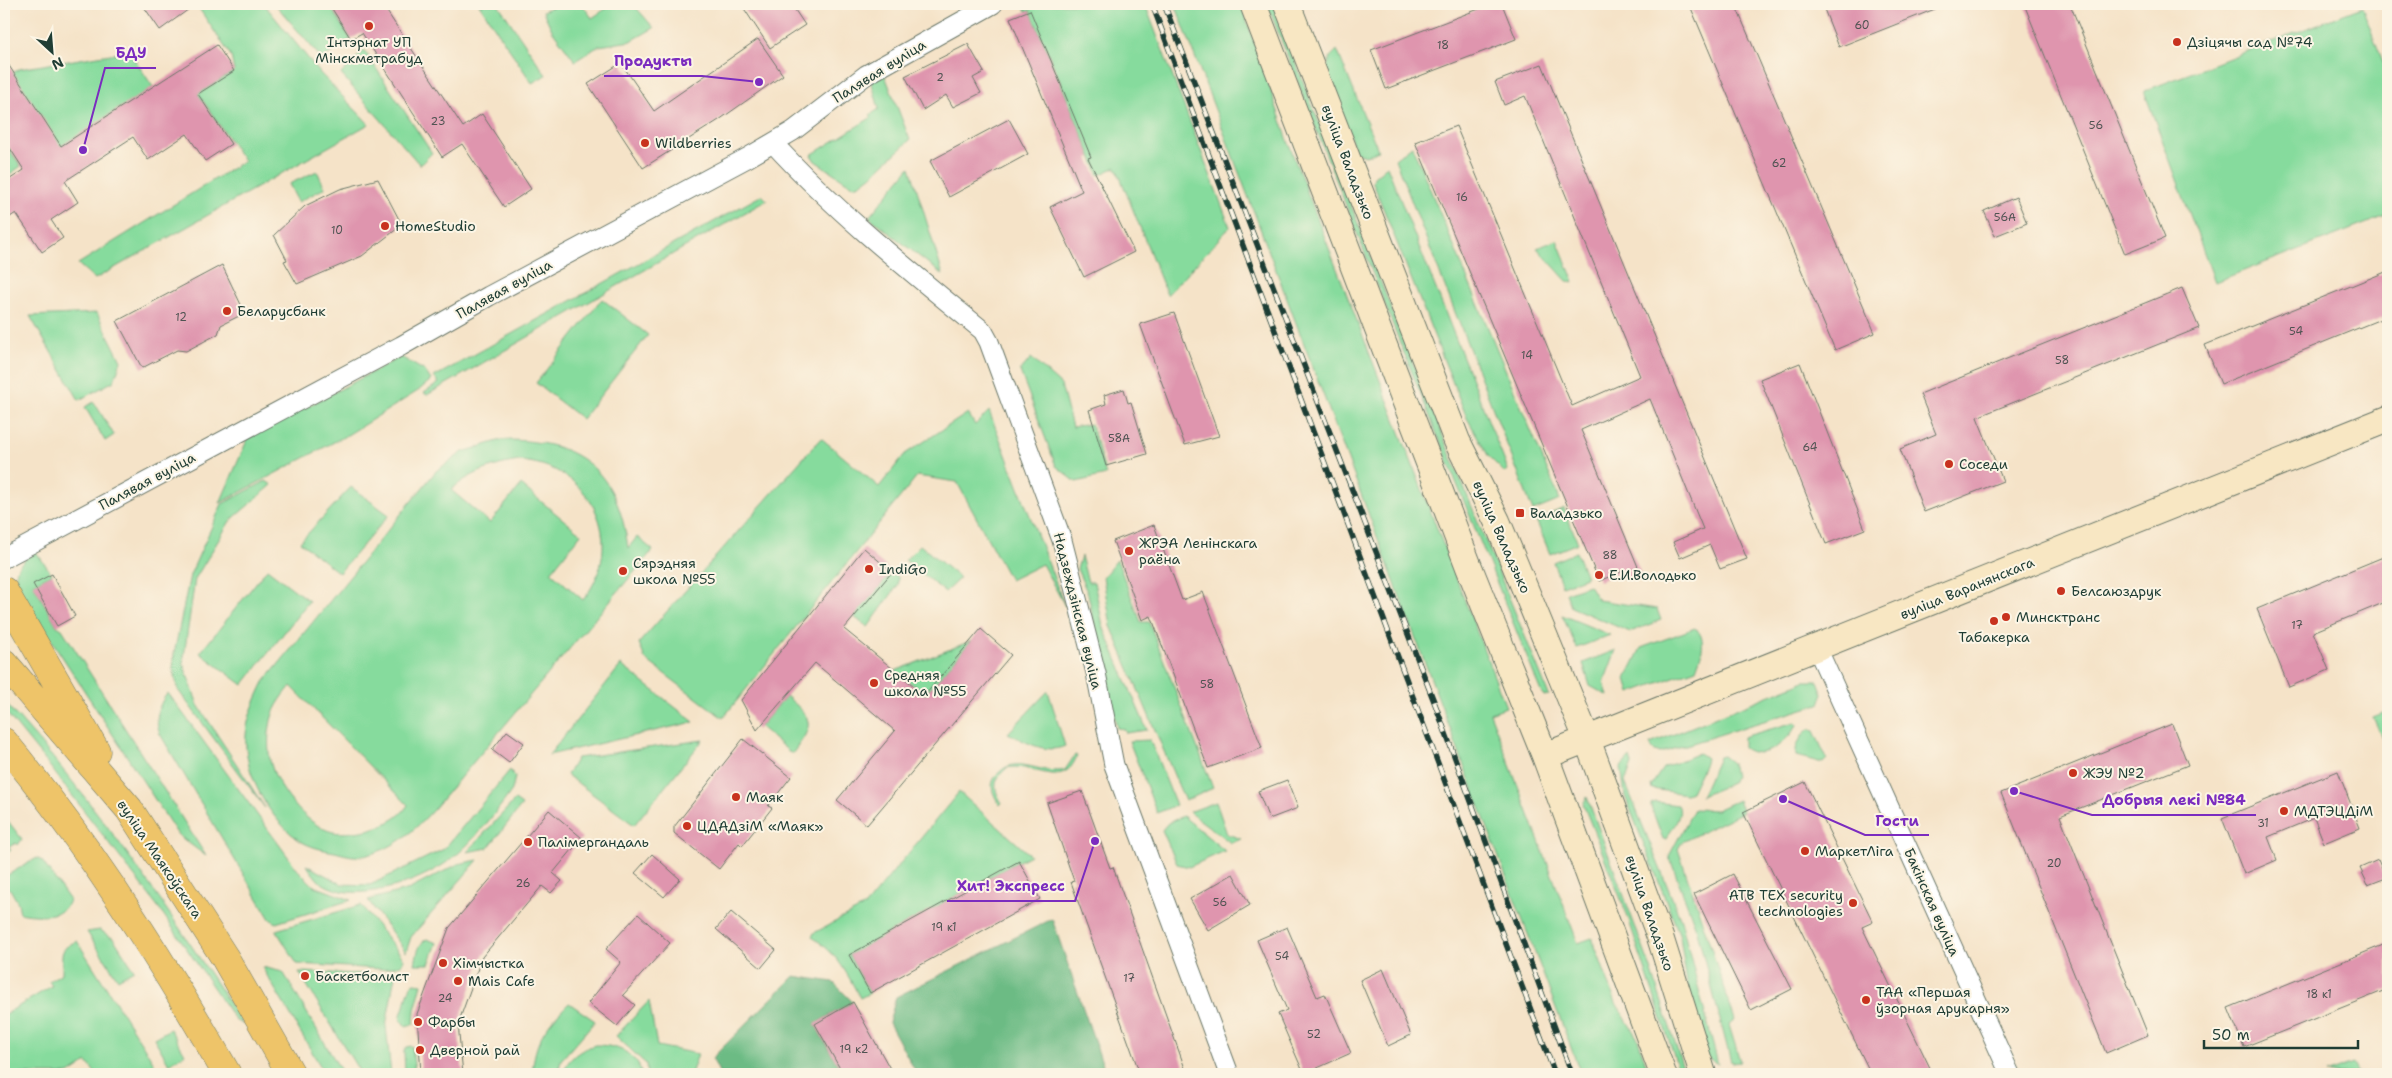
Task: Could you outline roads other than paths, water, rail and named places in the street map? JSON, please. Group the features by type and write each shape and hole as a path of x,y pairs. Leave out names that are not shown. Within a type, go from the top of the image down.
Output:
{"main road":[{"path":"1254,4 1466,558 1545,756 1663,1074"},
{"name":"вуліца Валадзько","path":"1287,4 1457,441 1497,521 1587,739 1660,938 1703,1074"},
{"name":"вуліца Варанянскага","path":"1545,756 2388,419"},
{"path":"4,591 129,809"},
{"name":"вуліца Маякоўскага","path":"4,663 129,809 225,958 291,1074"},
{"path":"4,742 42,788 121,899 226,1074"}],"street":[{"name":"Палявая вуліца","path":"4,558 401,346 773,143 866,76 993,4"},
{"name":"Надзеждзінская вуліца","path":"773,143 845,216 983,331 989,342 1062,540 1096,672 1114,765 1230,1074"},
{"name":"Бакінская вуліца","path":"1817,648 2010,1074"}],"railway":[{"path":"1152,4 1555,1074"},
{"path":"1164,4 1435,704 1572,1074"}],"place":[{"name":"Інтэрнат УП Мінскметрабуд","path":"369,26"},
{"name":"Дзіцячы сад №74","path":"2177,42"},
{"name":"Продукты","path":"759,82"},
{"name":"Wildberries","path":"645,143"},
{"name":"БДУ","path":"83,150"},
{"name":"HomeStudio","path":"385,226"},
{"name":"Беларусбанк","path":"227,311"},
{"name":"Соседи","path":"1949,464"},
{"name":"Валадзько","path":"1520,513"},
{"name":"ЖРЭА Ленінскага раёна","path":"1129,551"},
{"name":"IndiGo","path":"869,569"},
{"name":"Сярэдняя школа №55","path":"623,571"},
{"name":"Е.И.Володько","path":"1599,575"},
{"name":"Белсаюздрук","path":"2061,591"},
{"name":"Минсктранс","path":"2006,617"},
{"name":"Табакерка","path":"1994,621"},
{"name":"Средняя школа №55","path":"874,683"},
{"name":"ЖЭУ №2","path":"2073,773"},
{"name":"Добрыя лекі №84","path":"2014,791"},
{"name":"Маяк","path":"736,797"},
{"name":"Гости","path":"1783,799"},
{"name":"МДТЭЦДіМ","path":"2284,811"},
{"name":"ЦДАДзіМ «Маяк»","path":"687,826"},
{"name":"Хит! Экспресс","path":"1095,841"},
{"name":"Палімергандаль","path":"528,842"},
{"name":"МаркетЛіга","path":"1805,851"},
{"name":"ATB TEX security technologies","path":"1853,903"},
{"name":"Хімчыстка","path":"443,963"},
{"name":"Баскетболист","path":"305,976"},
{"name":"Mais Cafe","path":"458,981"},
{"name":"ТАА «Першая ўзорная друкарня»","path":"1866,1000"},
{"name":"Фарбы","path":"418,1022"},
{"name":"Дверной рай","path":"420,1050"}]}
